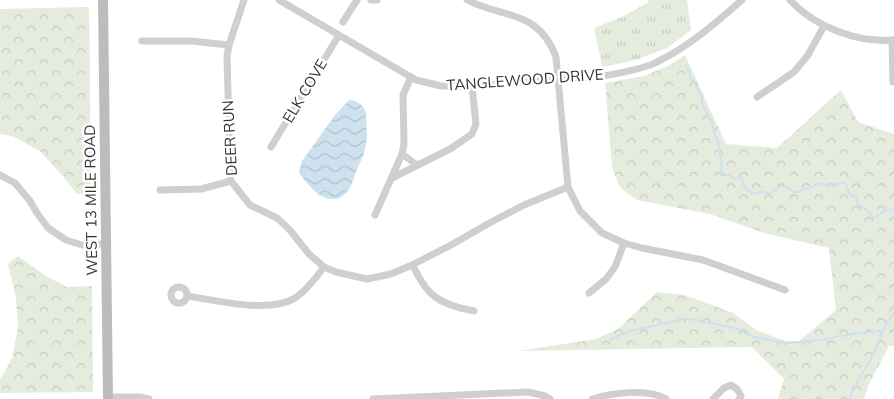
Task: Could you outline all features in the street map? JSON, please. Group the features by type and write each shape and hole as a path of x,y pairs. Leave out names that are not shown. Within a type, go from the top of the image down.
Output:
{"street":[{"name":"WEST 13 MILE ROAD","path":"103,0 108,398"},
{"name":"DEER RUN","path":"244,0 227,56 231,181 250,205 277,218 289,229 309,254 324,266 336,272 367,279 391,274 451,245 524,205 568,187"},
{"name":"TANGLEWOOD DRIVE","path":"279,0 410,77 441,86 472,86 558,80 621,73 656,63 682,47 742,0"},
{"path":"343,22 357,0"},
{"path":"371,0 377,0"},
{"path":"467,0 487,9 508,13 530,22 551,44 556,57 568,187 580,211 602,233 624,244 703,260 785,290"},
{"path":"790,0 824,26 847,34 875,40 893,40 893,82"},
{"path":"757,97 794,72 808,55 824,26"},
{"name":"ELK COVE","path":"271,147 339,35"},
{"path":"142,41 191,41 229,45"},
{"path":"375,215 402,154 404,144 403,95 410,77"},
{"path":"392,178 450,149 472,134 476,124 472,86"},
{"path":"402,154 417,165"},
{"path":"0,175 15,183 48,228 66,240 82,245 106,244"},
{"path":"160,190 201,189 231,181"},
{"path":"589,293 615,267 624,244"},
{"path":"412,265 428,291 454,307 474,311"},
{"path":"187,296 233,303 278,304 294,298 311,285 324,266"},
{"path":"712,399 724,388 731,386 737,388 741,396 739,399"},
{"path":"373,399 528,392 550,399"},
{"path":"592,399 619,393 646,394 666,399"},
{"path":"108,398 140,397 149,399"}],"green space":[{"path":"649,0 687,0 691,30 667,48 636,60 602,67 594,28 622,17"},
{"path":"89,7 91,193 77,194 40,151 12,136 0,134 0,9"},
{"path":"685,55 726,144 777,148 841,90 858,122 894,134 894,346 889,346 869,384 864,399 778,399 784,379 752,347 518,351 596,339 618,329 657,292 685,295 733,313 756,330 785,341 799,341 836,310 829,248 764,233 710,214 637,200 622,189 618,183 612,166 605,83 644,76 670,65"},
{"path":"18,256 46,276 67,287 92,286 93,392 0,393 0,380 12,358 18,328 16,298 8,264"}],"water":[{"path":"349,100 359,103 366,112 367,136 363,157 345,194 339,198 326,198 307,184 299,172 302,161 335,115"}],"waterway":[{"path":"686,65 690,72 690,77 702,95 702,103 712,121 719,144 721,172 724,175 729,175 734,179 741,177 745,187 753,194 761,192 770,193 780,186 785,186 794,192 798,192 811,188 818,183 832,186 844,182 849,192 856,197 858,205 869,211 872,218 883,211 894,209"},
{"path":"849,399 871,359 886,324 894,313"},
{"path":"610,340 627,332 683,319 735,328 754,337 786,343 820,340 858,333 883,332"}]}
